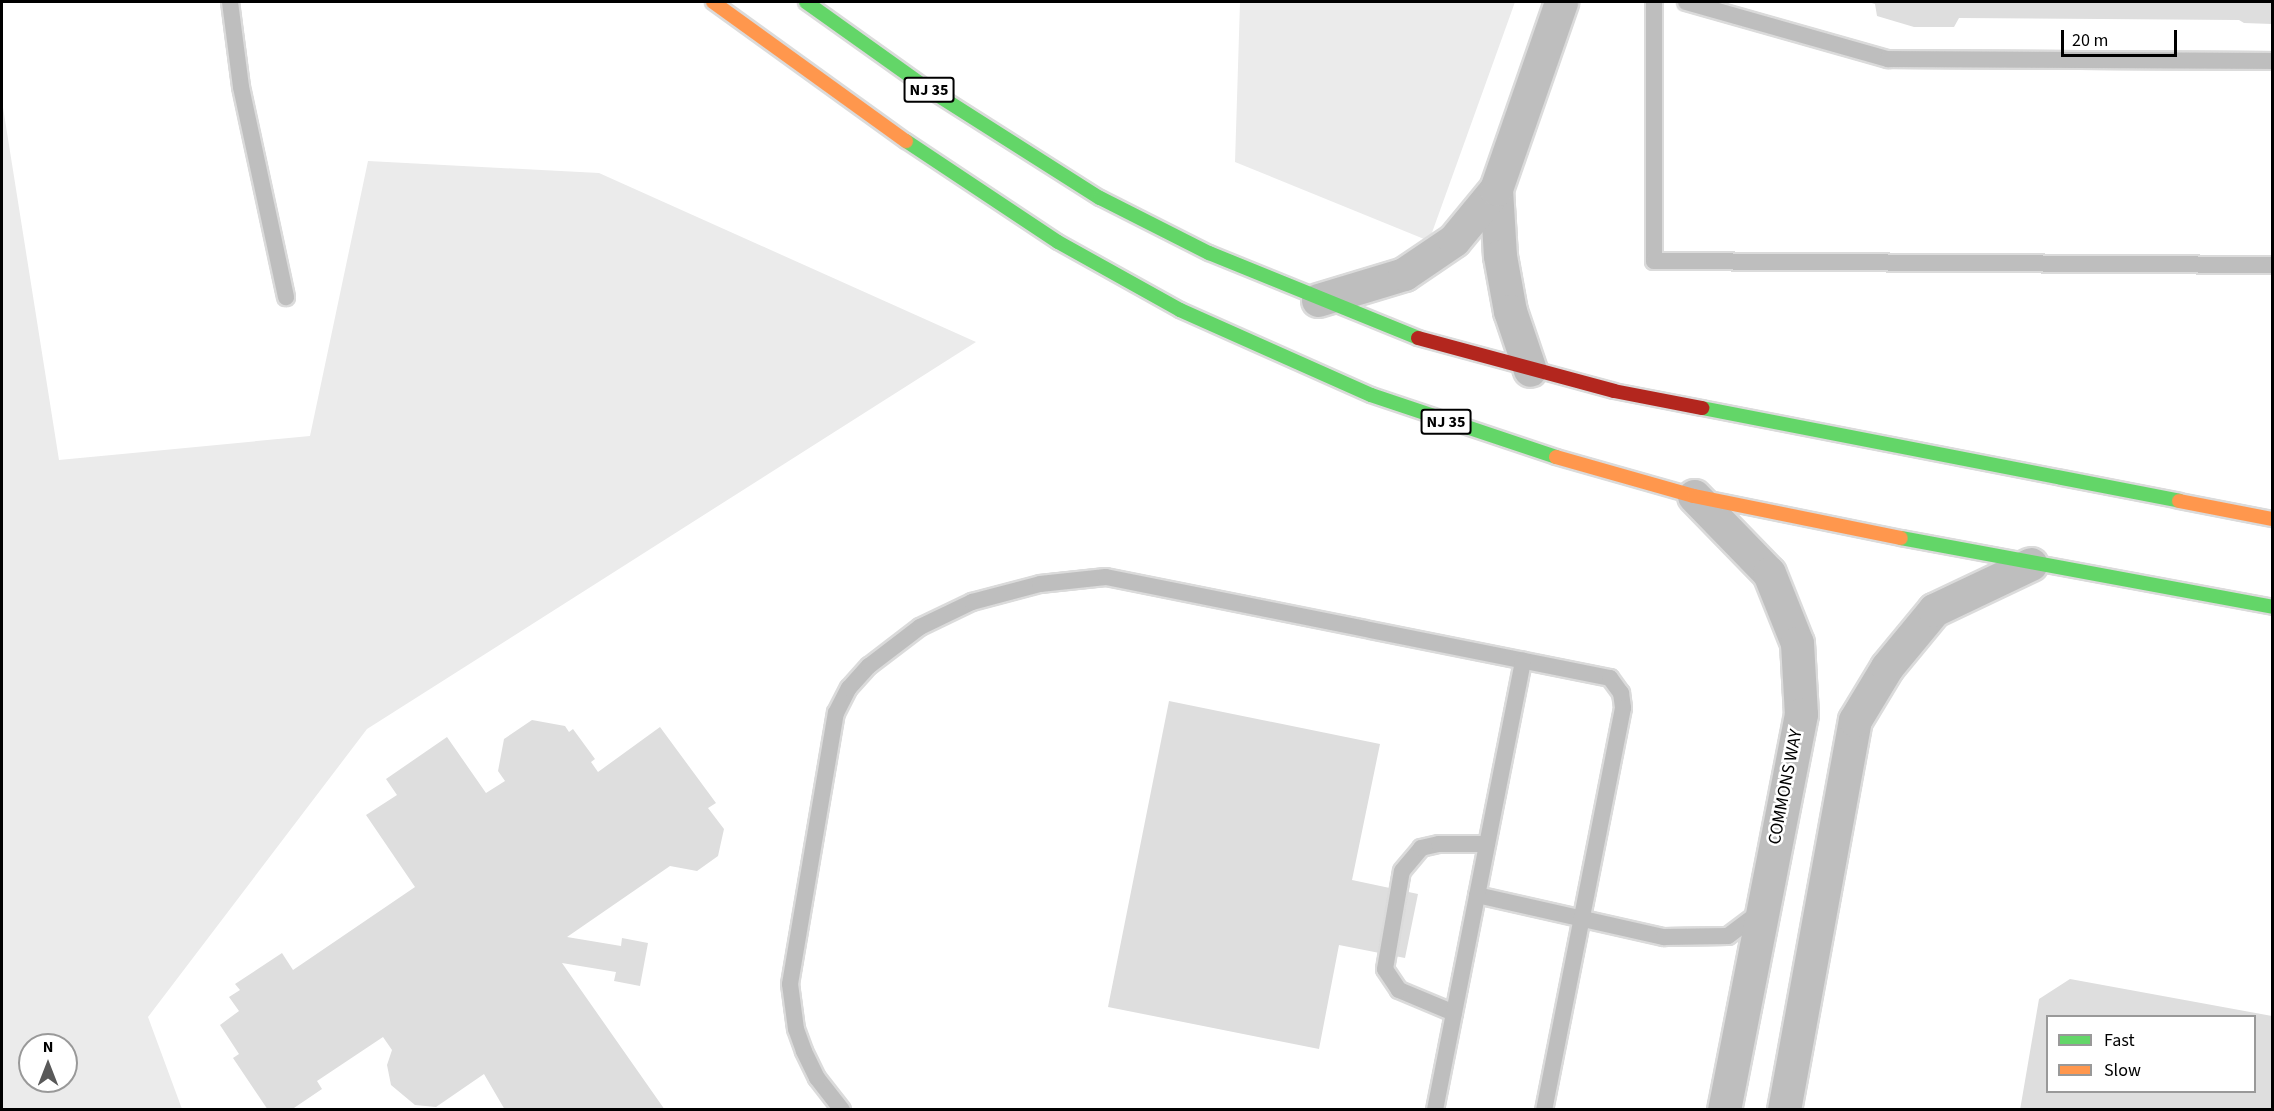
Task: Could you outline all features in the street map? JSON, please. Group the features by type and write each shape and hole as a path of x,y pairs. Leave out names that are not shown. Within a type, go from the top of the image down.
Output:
{"highway":[{"name":"NJ 35","path":"713,2 941,166 1058,242 1180,310 1371,395 1503,442 1694,496 2031,564 2272,607"},
{"name":"NJ 35","path":"806,2 928,89 1056,173 1209,253 1318,300 1424,340 1530,370 1719,413 2272,519"}],"street":[{"path":"1318,300 1404,274 1454,240 1496,189 1561,2"},
{"path":"1496,189 1500,256 1510,311 1530,370"},
{"name":"COMMONS WAY","path":"1694,496 1769,573 1797,643 1801,714 1724,1110"},
{"path":"1784,1110 1855,720 1887,667 1935,610 2031,564"}],"lane":[{"path":"230,2 241,87 286,297"},
{"path":"1654,2 1654,261 2272,265"},
{"path":"1686,2 1888,59 2272,61"},
{"path":"842,1110 818,1078 796,1029 791,962 836,713 849,688 869,666 920,627 972,602 1040,584 1106,577 1610,678 1621,693 1623,708 1544,1110"},
{"path":"1435,1110 1524,661"},
{"path":"1454,1013 1399,990 1385,969 1399,882 1406,863 1421,848 1439,843 1487,844"},
{"path":"1477,895 1664,938 1698,939 1728,936 1762,909"}],"shaded area":[{"path":"1240,2 1515,2 1429,241 1235,162"},
{"path":"2,101 59,460 310,436 368,161 599,173 976,342 367,729 148,1017 182,1109 2,1109"}],"building":[{"path":"1868,2 2272,2 2272,24 2244,23 2239,20 1959,18 1954,27 1914,27 1877,16 1875,4"},
{"path":"1169,701 1380,744 1352,880 1418,894 1405,958 1339,945 1319,1049 1108,1007"},
{"path":"532,720 565,726 569,732 573,729 595,759 591,762 598,772 660,727 716,803 708,808 724,829 718,856 697,871 670,866 567,937 621,946 622,938 648,943 640,986 614,981 616,972 562,963 665,1110 505,1110 484,1074 436,1107 415,1105 391,1085 387,1065 392,1050 383,1037 317,1081 322,1089 291,1110 268,1110 233,1058 239,1054 220,1025 239,1011 229,997 240,990 235,984 282,953 293,970 415,887 366,815 397,795 386,779 447,737 486,793 505,781 498,771 504,739"},
{"path":"2070,979 2272,1016 2272,1110 2020,1110 2039,999"}],"traffic: fast":[{"path":"806,2 928,89 1100,198 1209,253 1418,338"},
{"path":"906,141 1058,242 1180,310 1371,395 1556,457"},
{"path":"1702,408 2179,501"},
{"path":"1901,538 2272,607"}],"traffic: slow":[{"path":"713,2 906,141"},
{"path":"1556,457 1694,496 1901,538"},
{"path":"2179,501 2272,519"}],"traffic: jam":[{"path":"1418,338 1614,391 1702,408"}]}
